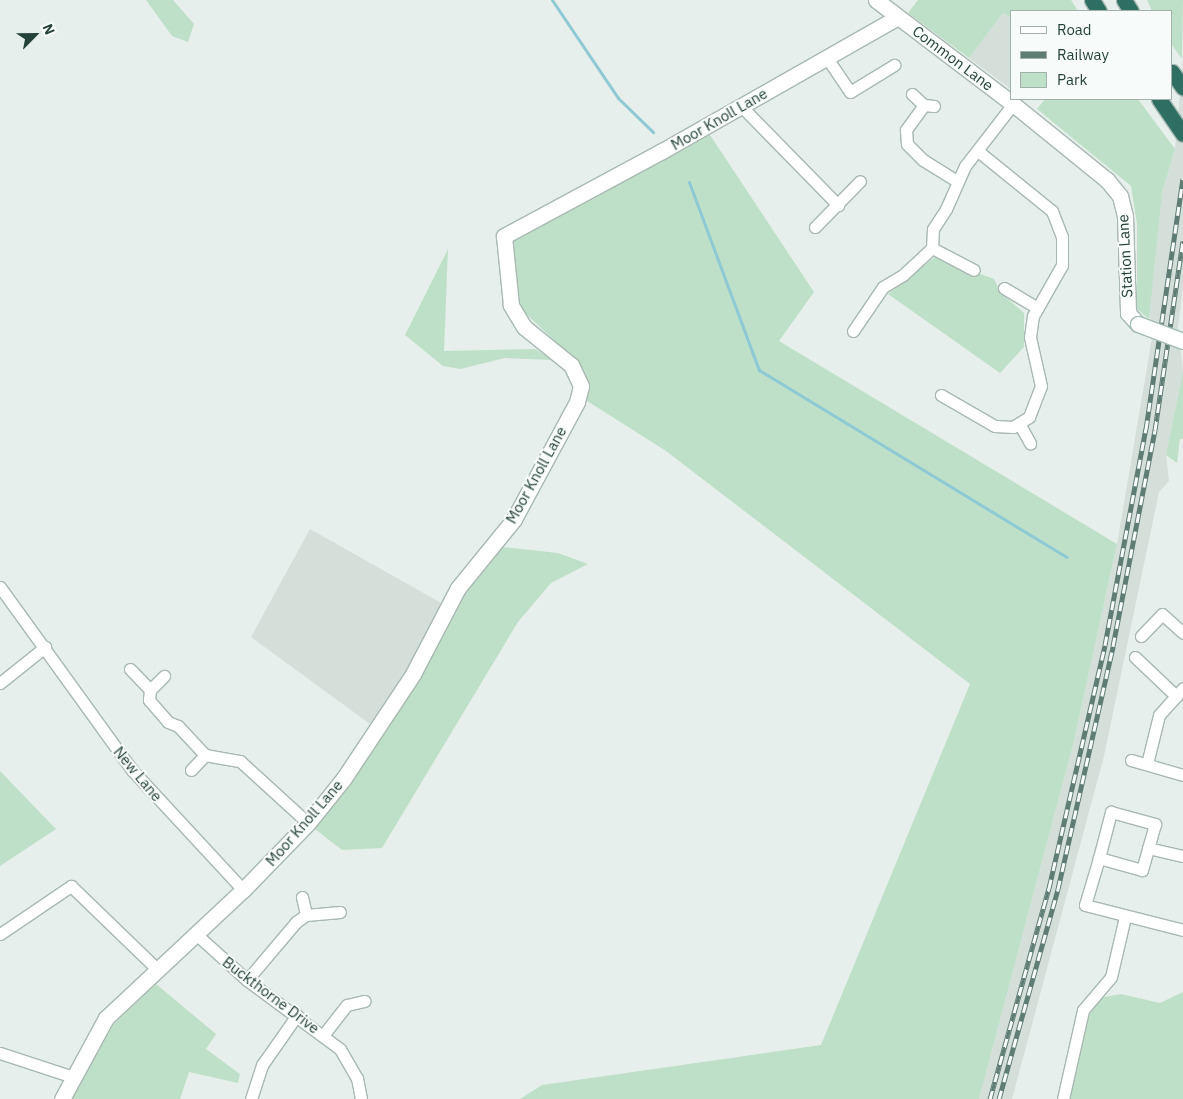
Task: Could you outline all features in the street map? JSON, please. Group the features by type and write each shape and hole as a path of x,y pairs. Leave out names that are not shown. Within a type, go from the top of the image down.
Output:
{"highway":[{"path":"1173,73 1183,88"},
{"path":"1159,100 1183,134"}],"street":[{"name":"Common Lane","path":"876,0 1013,104 1107,180 1120,196"},
{"name":"Moor Knoll Lane","path":"62,1099 106,1018 197,935 308,823 414,674 465,578 514,519 577,402 580,386 571,365 524,327 511,305 504,236 741,106 898,17"},
{"path":"827,58 850,92 894,65"},
{"path":"912,94 929,106 906,130 908,144 923,160 957,181"},
{"path":"853,331 883,286 903,275 932,248 933,229 946,209 957,181 1013,104"},
{"path":"741,106 838,205"},
{"path":"941,395 995,426 1020,425 1029,417 1041,386 1030,337 1037,308 1062,265 1064,250 1058,223 1044,200 978,151"},
{"path":"815,227 860,181"},
{"name":"Station Lane","path":"1120,196 1125,216 1128,313 1138,324 1183,341"},
{"path":"932,248 974,270"},
{"path":"1004,288 1037,308"},
{"path":"1020,425 1030,442"},
{"name":"New Lane","path":"0,587 132,770 243,890"},
{"path":"1141,636 1162,614 1183,633"},
{"path":"0,683 45,647"},
{"path":"1135,656 1179,692 1159,715 1147,764"},
{"path":"130,668 150,690"},
{"path":"164,676 150,690 149,700 155,707 205,755 240,761 308,823"},
{"path":"191,770 205,755"},
{"path":"1131,760 1183,775"},
{"path":"1099,858 1142,870 1154,824 1111,812 1085,905 1125,917 1183,930"},
{"path":"1148,848 1183,856"},
{"path":"1,939 70,886 158,970"},
{"path":"302,897 306,915"},
{"path":"248,980 284,932 306,915 340,912"},
{"path":"1063,1099 1080,1021 1088,1002 1111,977 1125,917"},
{"name":"Buckthorne Drive","path":"197,935 248,980 324,1034 350,1062 361,1099"},
{"name":"Buckthorne Drive","path":"324,1034 348,1005 365,1001"},
{"path":"251,1099 250,1080 296,1015"},
{"path":"0,1052 73,1077"}],"shaded area":[{"path":"1003,13 1010,18 1010,89 969,58"},
{"path":"1183,58 1183,287 1178,327 1183,371 1166,455 1169,481 1159,492 1104,756 1012,1099 979,1099 1074,741 1117,544 1152,338 1148,305 1162,193 1175,149"},
{"path":"310,529 443,604 412,663 370,724 251,637"}],"green space":[{"path":"146,0 173,0 194,24 188,42 172,36"},
{"path":"918,0 1071,0 1077,10 1010,10 1010,18 1003,13 969,58 908,13"},
{"path":"1147,0 1183,0 1182,59 1173,46 1173,10 1152,10"},
{"path":"1044,100 1139,100 1175,149 1162,193 1149,319 1137,309 1137,224 1131,186 1037,109"},
{"path":"708,132 814,292 779,341 1117,544 1074,741 979,1099 520,1099 542,1085 821,1045 970,684 666,451 584,399 588,392 579,364 521,309 511,239 593,199"},
{"path":"448,249 444,351 535,349 552,360 505,358 460,369 443,366 405,335"},
{"path":"935,257 994,279 1001,293 1024,313 1024,347 1000,373 888,294"},
{"path":"1183,371 1183,439 1180,439 1177,463 1166,455"},
{"path":"503,547 558,553 588,564 551,583 518,622 382,848 342,850 311,826 381,734 434,654 460,600"},
{"path":"0,771 56,829 0,866"},
{"path":"156,984 216,1034 206,1049 240,1074 238,1083 189,1072 180,1099 72,1099 113,1025"},
{"path":"1183,992 1183,1099 1070,1099 1085,1024 1096,1003 1104,997 1121,994 1160,1003"}],"waterway":[{"path":"552,0 618,98 653,132"},
{"path":"689,182 759,370 1067,557"}],"railway":[{"path":"990,1099 1049,888 1105,645 1146,429 1183,179"},
{"path":"999,1099 1058,889 1113,646 1155,430 1183,241"}]}
